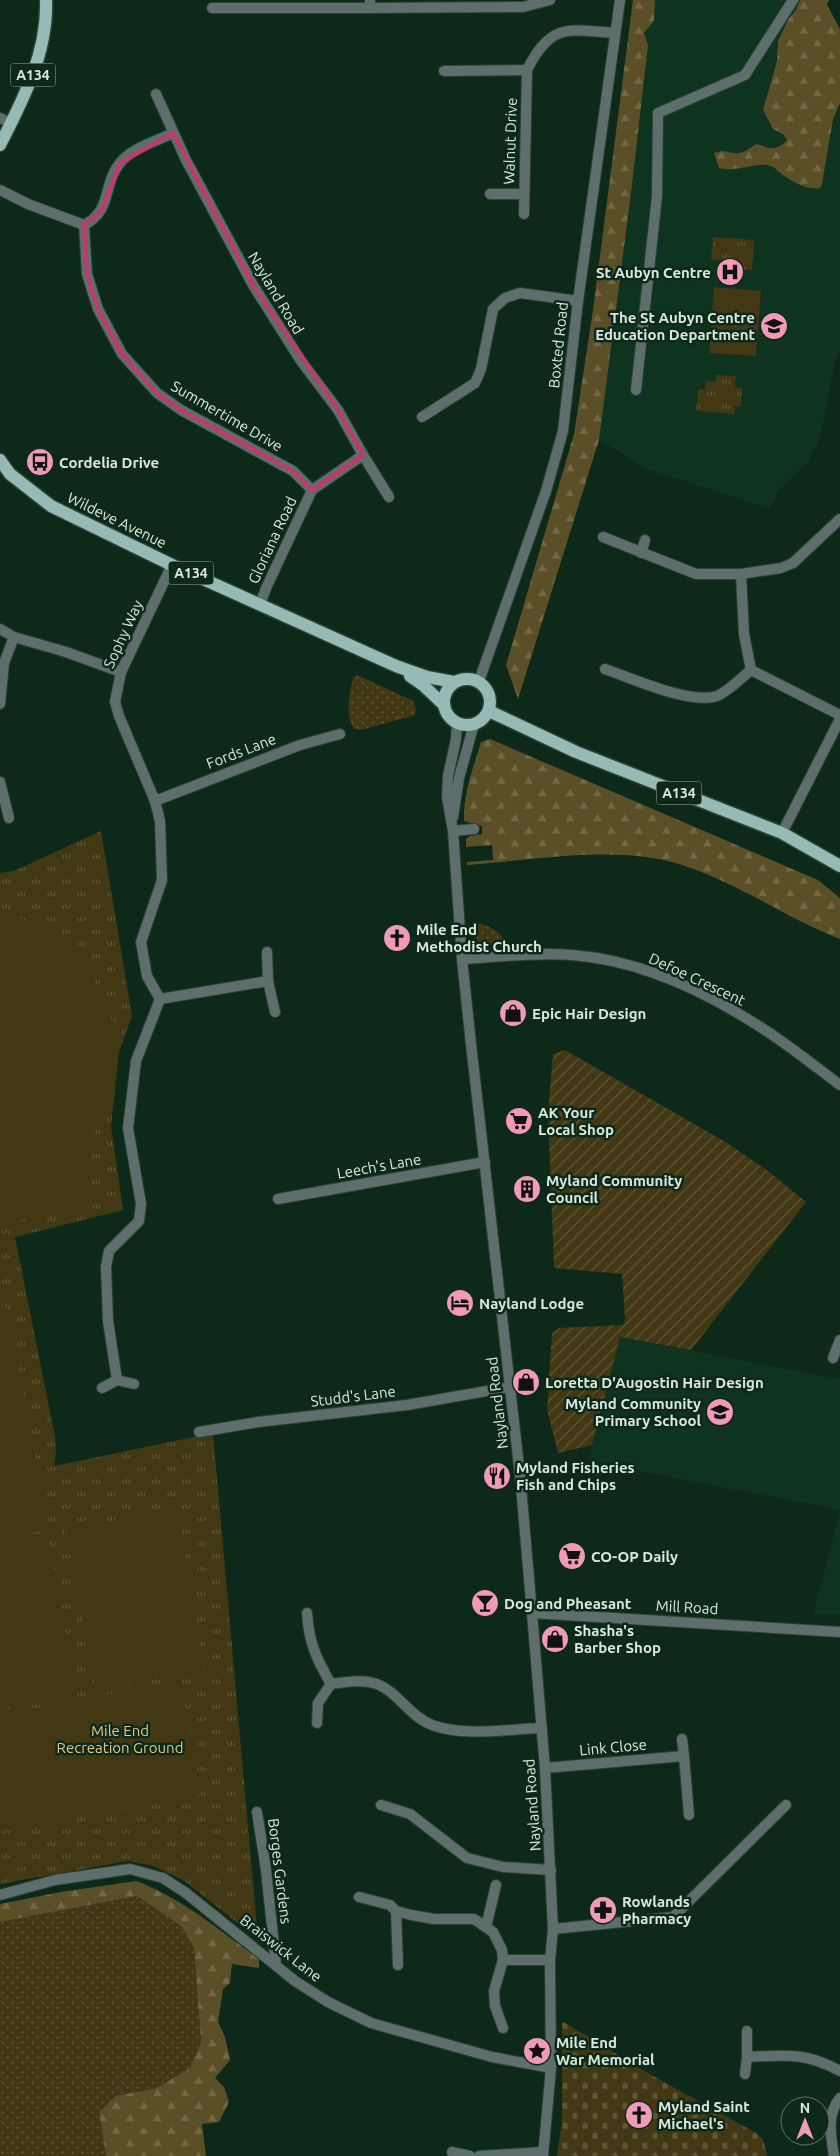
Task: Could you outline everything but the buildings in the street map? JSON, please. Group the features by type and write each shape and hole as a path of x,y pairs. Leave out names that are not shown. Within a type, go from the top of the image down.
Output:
{"main road":[{"name":"A134","path":"0,144 5,121 33,75 42,47 46,0"},
{"name":"Wildeve Avenue","path":"0,460 10,474 51,506 172,565 396,666 427,677 454,682"},
{"name":"Wildeve Avenue","path":"396,666 423,685 444,705"},
{"path":"467,678 479,681 490,694 491,703 489,711 483,720 465,725 457,723 446,712 444,705 445,696 454,682 467,678"},
{"name":"A134","path":"489,711 576,752 782,833 840,866"}],"street":[{"path":"212,8 370,4 523,7 550,0"},
{"name":"Boxted Road","path":"479,681 546,491 564,431 578,301 620,0"},
{"path":"636,390 657,196 658,113 745,75 792,0"},
{"name":"Walnut Drive","path":"524,214 527,70 535,53 545,41 562,31 615,33"},
{"path":"444,71 527,70"},
{"name":"Nayland Road","path":"156,94 173,133 254,287 301,361 338,410 389,497"},
{"path":"0,190 28,204 84,225 94,220 102,210 112,177 120,163 133,152 173,133"},
{"path":"490,194 523,194"},
{"name":"Summertime Drive","path":"84,225 87,274 98,309 122,354 157,392 181,410 293,471 312,490"},
{"path":"422,417 475,383 481,368 493,309 504,298 520,293 578,301"},
{"name":"Gloriana Road","path":"260,604 266,586 312,490 363,455"},
{"path":"603,537 696,574 741,574 781,568 793,563 840,519"},
{"path":"641,553 645,540"},
{"name":"Sophy Way","path":"160,999 147,976 140,942 162,880 160,821 155,802 115,702 121,672 172,565"},
{"path":"741,574 744,634 751,670"},
{"path":"0,629 14,637 66,652 121,672"},
{"path":"0,704 4,663 14,637"},
{"path":"605,668 658,689 691,696 716,696 751,670"},
{"path":"751,670 840,715"},
{"path":"782,833 840,719"},
{"name":"Nayland Road","path":"457,723 447,790 453,827 462,959 520,1474 545,1768 553,1929 550,1960 551,2068 547,2092 543,2154"},
{"name":"Nayland Road","path":"453,827 459,778 469,735 474,724"},
{"name":"Fords Lane","path":"155,802 300,745 340,734"},
{"path":"0,782 9,818"},
{"path":"453,827 474,829"},
{"path":"267,952 268,981 275,1012"},
{"name":"Defoe Crescent","path":"462,959 570,955 602,958 635,966 665,977 713,999 755,1023 840,1085"},
{"path":"117,1380 108,1321 106,1267 109,1251 139,1221 142,1204 128,1128 136,1061 160,999 268,981"},
{"name":"Leech's Lane","path":"278,1199 485,1162"},
{"path":"833,1358 840,1340"},
{"path":"102,1388 117,1380 134,1384"},
{"name":"Studd's Lane","path":"199,1432 258,1422 407,1405 510,1387"},
{"path":"307,1613 308,1634 315,1657 331,1684"},
{"name":"Mill Road","path":"532,1613 840,1632"},
{"path":"317,1722 318,1703 331,1684 356,1681 378,1684 414,1716 432,1725 461,1732 542,1728"},
{"path":"682,1739 689,1815"},
{"name":"Link Close","path":"545,1768 684,1756"},
{"path":"381,1805 410,1814 467,1858 503,1867 551,1870"},
{"path":"553,1929 673,1917 786,1805"},
{"name":"Borges Gardens","path":"257,1812 266,1870 276,1964"},
{"name":"Braiswick Lane","path":"0,1895 55,1880 130,1869 163,1878 186,1893 295,1981 328,2002 371,2022 492,2057 551,2068"},
{"path":"486,1927 496,1885"},
{"path":"358,1897 390,1906 396,1911 434,1919 474,1919 493,1932 502,1950 503,1960 494,1991 495,2006 503,2028"},
{"path":"396,1911 398,1965"},
{"path":"503,1960 550,1960"},
{"path":"745,2074 746,2031"},
{"path":"746,2057 794,2055 814,2059 840,2071"},
{"path":"834,2156 830,2122 835,2104 840,2098"},
{"path":"452,2152 470,2156"},
{"path":"479,2156 543,2154"}],"highlighted area":[{"path":"173,133 253,285 338,410 363,455 312,490 293,471 181,410 157,393 122,354 98,309 87,274 84,225 102,210 120,163"}],"shaded area":[{"name":"St Aubyn Centre","path":"655,0 829,0 827,5 840,29 840,352 835,361 820,439 808,462 780,489 769,509 645,468 599,440 645,40 644,33 654,21"},
{"name":"Myland Community Primary School","path":"620,1337 840,1379 840,1510 588,1461"},
{"path":"840,1511 840,1615 813,1615"}],"green space":[{"path":"633,0 655,0 654,21 644,33 648,45 599,440 518,699 506,665 574,434 593,310"},
{"path":"800,0 829,0 827,5 840,29 840,103 833,119 820,188 810,188 801,185 772,167 765,165 733,169 719,168 714,153 720,151 742,152 756,144 776,148 787,140 783,134 773,129 763,110 777,61 778,41"},
{"path":"713,237 754,240 752,270 727,268 728,261 711,260"},
{"path":"714,287 761,291 756,356 709,353"},
{"path":"716,375 736,376 735,388 742,388 741,406 735,407 734,414 696,411 698,390 705,389 706,381 716,382"},
{"path":"357,675 413,701 416,710 415,715 361,730 354,729 350,718 349,696 354,677"},
{"path":"490,739 818,880 840,898 840,939 820,931 703,872 657,859 631,855 604,854 467,865 467,862 493,860 492,845 466,847 466,839 470,836 482,834 482,826 464,821 467,791 481,742"},
{"name":"Mile End Recreation Ground","path":"101,831 132,1016 119,1052 111,1126 123,1210 15,1237 55,1437 56,1452 54,1466 213,1433 258,1939 183,1880 153,1866 128,1861 0,1884 0,873 14,871"},
{"path":"0,912 37,926 68,948 92,976 108,1009 116,1044 115,1081 103,1116 81,1150 93,1204 0,1225"},
{"path":"472,922 492,928 501,935 507,944 492,946 482,944 475,937"},
{"path":"565,1050 724,1141 768,1171 806,1202 691,1350 620,1337 592,1445 558,1453 547,1410 552,1333 559,1328 623,1325 625,1319 622,1274 554,1268 548,1112 553,1054"},
{"path":"6,1306 50,1529 0,1539 0,1307"},
{"path":"178,1509 205,1671 95,1688 66,1530"},
{"path":"47,1533 77,1694 0,1709 0,1542"},
{"path":"180,1681 201,1794 0,1831 0,1715"},
{"path":"136,1881 169,1896 185,1906 259,1959 259,1968 232,1964 230,1983 223,1989 218,2022 225,2037 230,2060 215,2078 224,2087 229,2102 219,2122 202,2124 206,2156 106,2156 99,2112 115,2096 157,2088 190,2068 201,2042 194,1948 181,1926 137,1896 0,1922 0,1904 61,1892"},
{"path":"137,1896 181,1926 194,1948 201,2042 190,2068 157,2088 115,2096 99,2112 106,2156 0,2156 0,1922"},
{"path":"562,2021 653,2076 756,2133 763,2139 767,2156 557,2156 562,2121"}],"place":[{"name":"St Aubyn Centre","path":"730,272"},
{"name":"The St Aubyn Centre Education Department","path":"774,326"},
{"name":"Cordelia Drive","path":"40,462"},
{"name":"Mile End Methodist Church","path":"397,938"},
{"name":"Epic Hair Design","path":"513,1013"},
{"name":"AK Your Local Shop","path":"519,1121"},
{"name":"Myland Community Council","path":"527,1189"},
{"name":"Nayland Lodge","path":"460,1303"},
{"name":"Loretta D'Augostin Hair Design","path":"526,1382"},
{"name":"Myland Community Primary School","path":"720,1412"},
{"name":"Myland Fisheries Fish and Chips","path":"497,1476"},
{"name":"CO-OP Daily","path":"572,1556"},
{"name":"Dog and Pheasant","path":"485,1603"},
{"name":"Shasha's Barber Shop","path":"555,1639"},
{"name":"Rowlands Pharmacy","path":"603,1910"},
{"name":"Mile End War Memorial","path":"537,2051"},
{"name":"Myland Saint Michael's","path":"639,2115"}]}
